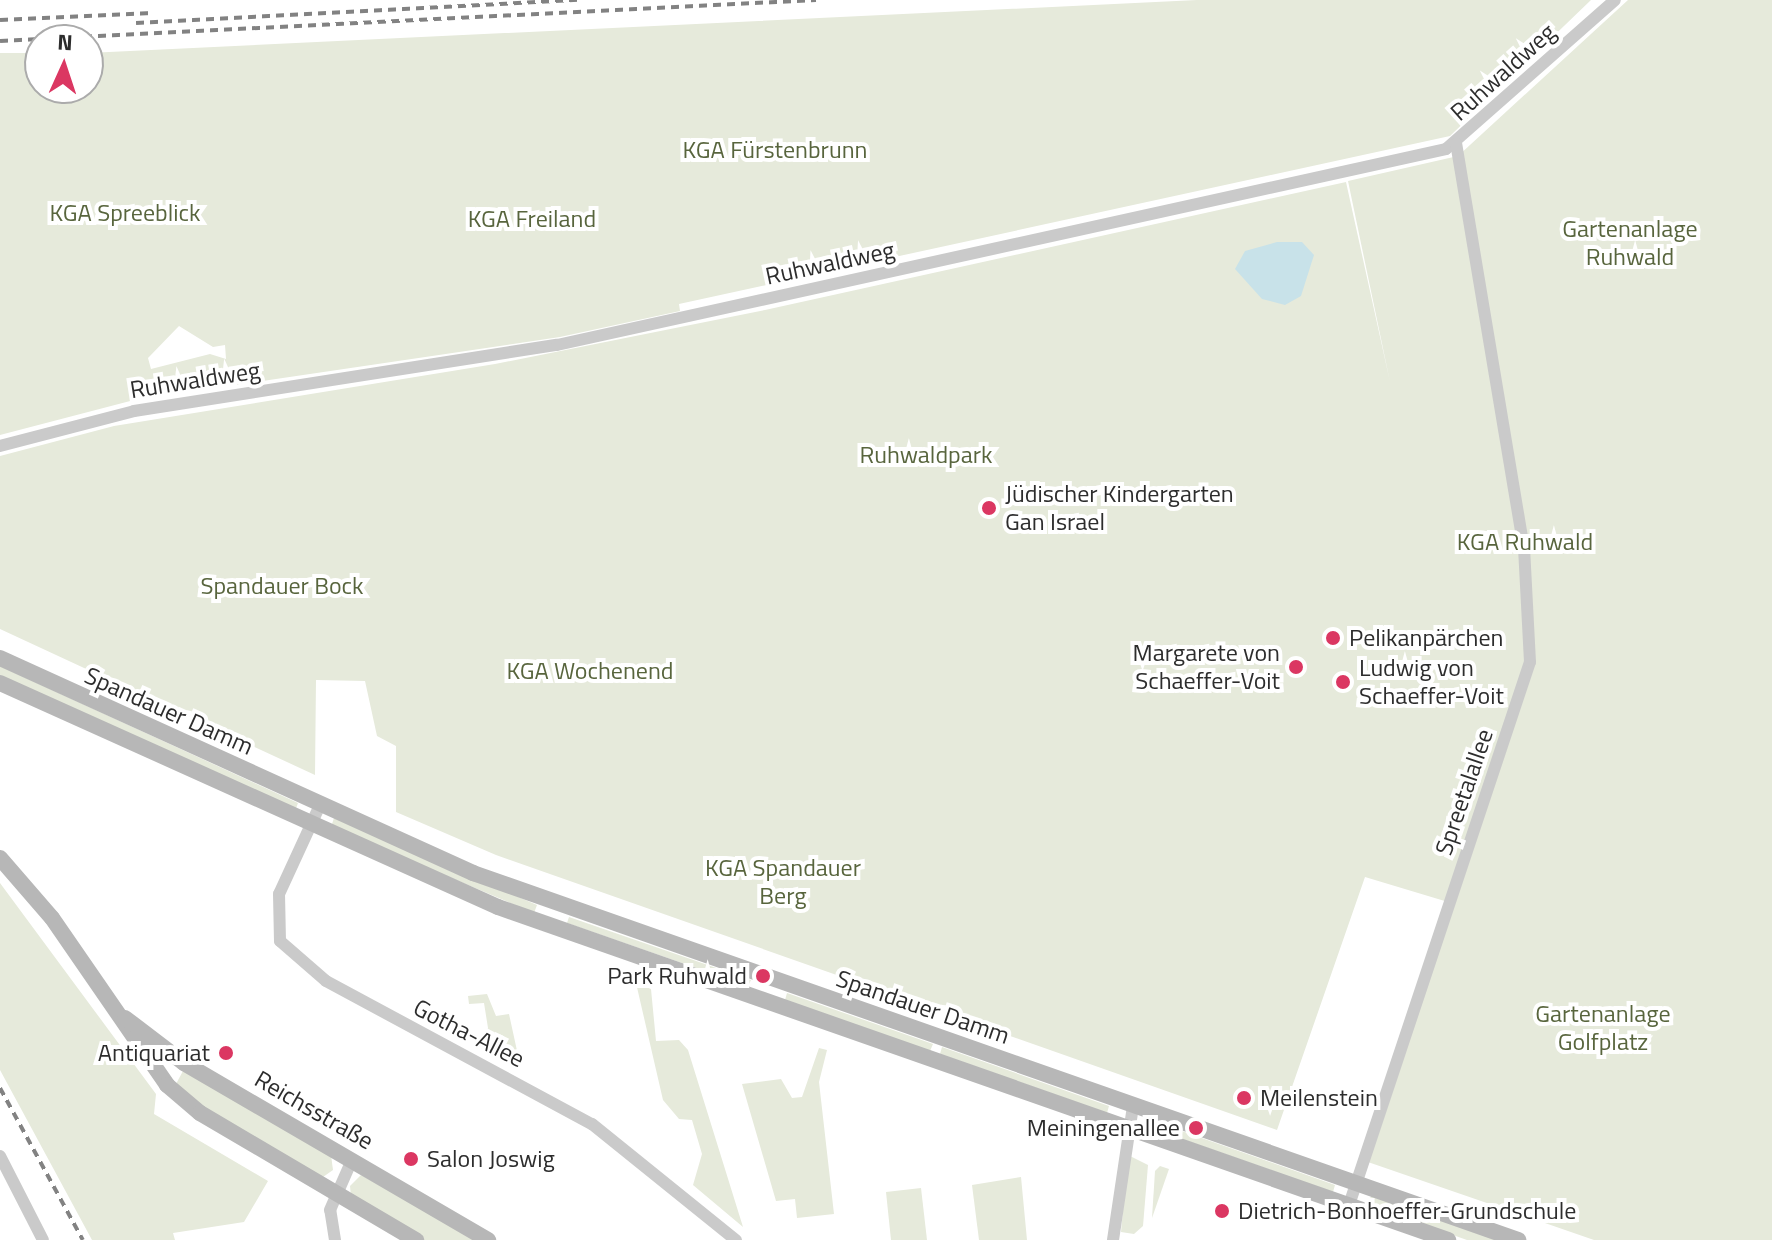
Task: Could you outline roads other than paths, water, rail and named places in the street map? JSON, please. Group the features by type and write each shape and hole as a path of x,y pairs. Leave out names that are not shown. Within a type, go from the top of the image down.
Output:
{"main road":[{"name":"Spandauer Damm","path":"0,658 320,805 514,889 1518,1240"},
{"name":"Spandauer Damm","path":"0,683 498,907 1448,1240"},
{"name":"Reichsstraße","path":"0,858 120,1014 167,1085 189,1103 416,1240"},
{"name":"Reichsstraße","path":"120,1014 184,1063 488,1240"}],"street":[{"name":"Ruhwaldweg","path":"0,446 134,411 571,342 1456,144 1615,0"},
{"name":"Spreetalallee","path":"1349,1205 1530,662 1524,549 1456,144"},
{"path":"311,825 320,805"},
{"name":"Gotha-Allee","path":"311,825 275,918 280,941 297,959 592,1124 736,1240"},
{"path":"1113,1240 1127,1128 1133,1106"},
{"path":"0,1156 43,1240"},
{"path":"335,1240 334,1192 352,1160"}],"water":[{"path":"1277,242 1302,242 1314,255 1301,296 1285,305 1262,299 1235,269 1245,251"}],"railway":[{"path":"136,23 578,0"},
{"path":"0,41 816,0"},
{"path":"0,20 152,13"},
{"path":"0,1088 83,1240"}],"place":[{"name":"Jüdischer Kindergarten Gan Israel","path":"989,508"},
{"name":"Pelikanpärchen","path":"1333,638"},
{"name":"Margarete von Schaeffer-Voit","path":"1296,667"},
{"name":"Ludwig von Schaeffer-Voit","path":"1343,682"},
{"name":"Park Ruhwald","path":"763,976"},
{"name":"Antiquariat","path":"226,1053"},
{"name":"Meilenstein","path":"1244,1098"},
{"name":"Meiningenallee","path":"1196,1128"},
{"name":"Salon Joswig","path":"411,1159"},
{"name":"Dietrich-Bonhoeffer-Grundschule","path":"1222,1211"}],"park label":[{"name":"KGA Fürstenbrunn","path":"775,150"},
{"name":"KGA Spreeblick","path":"125,213"},
{"name":"KGA Freiland","path":"532,219"},
{"name":"Gartenanlage Ruhwald","path":"1630,243"},
{"name":"Ruhwaldpark","path":"926,455"},
{"name":"KGA Ruhwald","path":"1525,542"},
{"name":"Spandauer Bock","path":"282,586"},
{"name":"KGA Wochenend","path":"590,671"},
{"name":"KGA Spandauer Berg","path":"783,882"},
{"name":"Gartenanlage Golfplatz","path":"1603,1028"}]}
